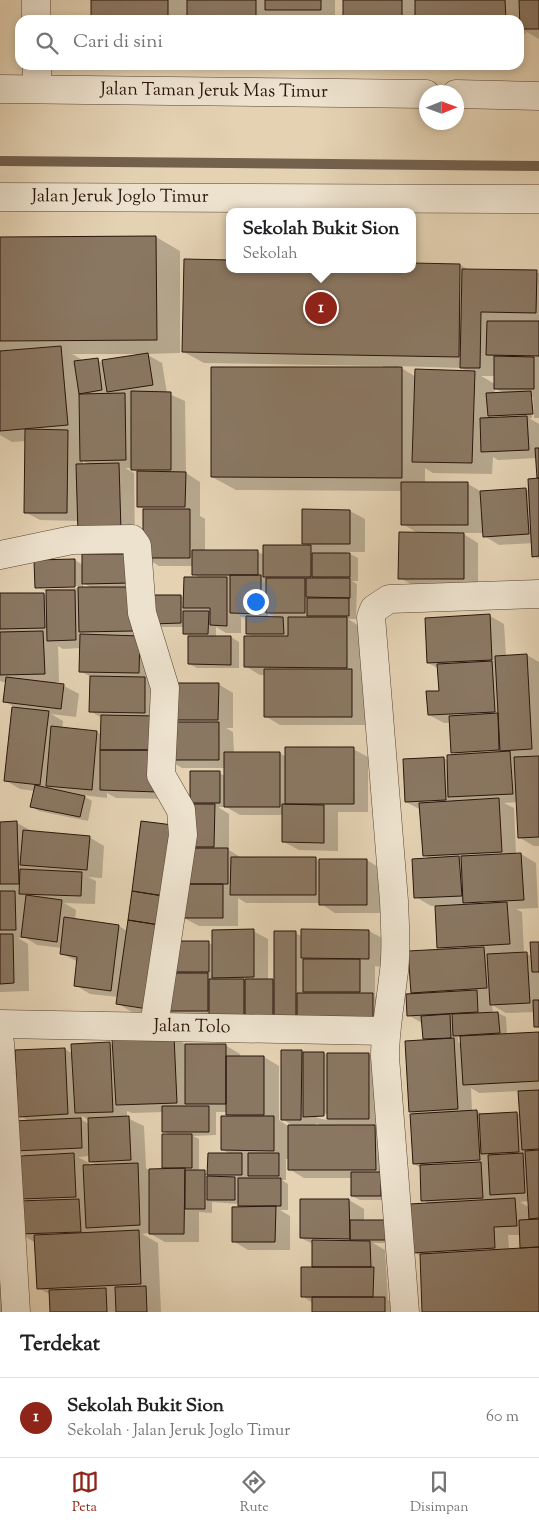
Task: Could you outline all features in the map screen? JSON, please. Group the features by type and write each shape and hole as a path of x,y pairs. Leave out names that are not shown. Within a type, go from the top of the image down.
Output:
{"street":[{"path":"36,0 36,15"},
{"name":"Jalan Taman Jeruk Mas Timur","path":"0,89 37,77 419,94"},
{"path":"464,94 539,96"},
{"name":"Jalan Jeruk Joglo Timur","path":"0,198 539,199"},
{"path":"0,555 72,540 132,539 137,546 142,613 165,688 161,775 181,810 183,835 154,1026"},
{"path":"405,1312 385,1057 385,1031 394,978 396,943 394,891 371,617 374,609 389,599 539,594"},
{"name":"Jalan Tolo","path":"0,1024 385,1031"},
{"path":"0,1043 16,1312"}],"building":[{"path":"91,0 168,0 168,15 91,15"},
{"path":"187,0 256,0 256,15 187,15"},
{"path":"265,0 321,0 321,10 265,10"},
{"path":"343,0 402,0 402,15 343,15"},
{"path":"415,0 505,0 506,15 415,15"},
{"path":"519,0 539,0 539,29 524,29 524,15 520,15"},
{"path":"156,236 157,340 0,341 0,237"},
{"path":"184,259 226,260 226,273 416,273 416,263 460,264 459,357 182,352"},
{"path":"462,269 537,270 536,313 481,312 480,368 460,368"},
{"path":"487,321 539,321 539,356 486,355"},
{"path":"61,346 68,425 0,431 0,351"},
{"path":"148,353 153,385 107,392 102,360"},
{"path":"494,356 534,357 534,389 494,389"},
{"path":"98,358 102,390 79,394 74,361"},
{"path":"211,367 402,367 402,478 211,477"},
{"path":"415,369 475,371 472,463 412,462"},
{"path":"131,391 171,392 171,470 131,470"},
{"path":"531,391 533,414 488,416 486,393"},
{"path":"125,393 126,460 80,461 79,394"},
{"path":"527,416 529,450 481,452 480,418"},
{"path":"25,429 68,430 67,513 24,513"},
{"path":"535,448 539,448 539,478 537,478"},
{"path":"119,463 121,531 78,533 76,464"},
{"path":"137,471 186,472 185,507 137,507"},
{"path":"539,478 539,556 532,557 528,479"},
{"path":"401,482 468,482 468,525 401,525"},
{"path":"526,488 529,534 483,537 480,491"},
{"path":"143,509 190,509 190,558 143,558"},
{"path":"302,509 350,510 350,544 302,544"},
{"path":"399,532 464,533 464,579 398,579"},
{"path":"263,545 311,545 311,577 263,577"},
{"path":"192,550 258,550 258,575 192,575"},
{"path":"312,553 350,553 350,577 312,577"},
{"path":"82,554 132,554 132,583 82,584"},
{"path":"75,559 75,587 35,588 34,560"},
{"path":"230,575 261,575 261,614 230,613"},
{"path":"184,577 227,577 227,626 210,625 210,608 183,608"},
{"path":"266,578 305,578 305,613 266,613"},
{"path":"306,578 350,578 350,598 306,597"},
{"path":"78,587 132,587 133,631 79,632"},
{"path":"46,590 75,590 76,640 47,641"},
{"path":"0,593 44,593 45,628 0,629"},
{"path":"152,595 181,595 181,623 152,624"},
{"path":"307,598 349,598 349,616 307,616"},
{"path":"183,611 209,611 208,634 183,634"},
{"path":"490,614 492,660 427,663 425,618"},
{"path":"246,616 283,617 284,634 246,634"},
{"path":"288,617 347,617 347,668 244,667 244,636 288,636"},
{"path":"43,631 45,674 0,675 0,632"},
{"path":"80,634 140,636 139,673 79,672"},
{"path":"188,636 231,636 231,665 188,664"},
{"path":"527,654 532,749 500,751 495,656"},
{"path":"492,661 495,712 428,715 426,691 439,691 437,664"},
{"path":"264,669 352,669 352,717 264,717"},
{"path":"90,676 145,677 145,713 89,712"},
{"path":"6,677 64,684 61,709 3,702"},
{"path":"169,683 219,683 218,720 169,720"},
{"path":"12,707 49,711 40,785 4,781"},
{"path":"498,713 499,750 451,753 449,716"},
{"path":"101,715 155,716 155,750 100,750"},
{"path":"166,722 219,722 219,760 166,760"},
{"path":"51,726 97,731 92,790 46,786"},
{"path":"285,747 354,747 354,804 285,804"},
{"path":"100,750 158,750 157,792 100,790"},
{"path":"510,751 513,794 448,797 447,755"},
{"path":"224,752 280,752 280,807 224,807"},
{"path":"539,756 539,837 518,838 514,757"},
{"path":"444,757 446,800 405,802 403,759"},
{"path":"190,771 220,771 220,803 190,803"},
{"path":"35,785 85,796 80,817 30,807"},
{"path":"499,798 502,852 423,856 419,803"},
{"path":"185,804 215,804 214,847 185,847"},
{"path":"282,804 324,805 324,843 282,842"},
{"path":"17,821 19,884 0,884 0,822"},
{"path":"141,821 181,826 170,897 132,891"},
{"path":"23,830 90,836 87,870 20,865"},
{"path":"188,848 228,848 228,884 188,884"},
{"path":"521,853 524,900 463,903 461,856"},
{"path":"459,856 462,896 414,898 412,859"},
{"path":"231,857 316,857 316,895 230,895"},
{"path":"319,859 367,859 367,905 319,905"},
{"path":"20,869 82,872 81,896 19,894"},
{"path":"183,884 223,884 223,918 183,918"},
{"path":"0,891 15,891 16,930 0,930"},
{"path":"132,891 170,897 166,926 128,920"},
{"path":"26,895 62,900 57,942 21,937"},
{"path":"507,902 510,944 437,948 435,906"},
{"path":"64,917 119,925 111,991 74,986 77,957 60,954"},
{"path":"128,920 166,926 154,1010 116,1004"},
{"path":"254,929 254,977 212,978 212,930"},
{"path":"301,929 369,930 369,959 301,958"},
{"path":"274,931 296,931 296,1026 274,1026"},
{"path":"0,934 13,934 14,983 0,984"},
{"path":"171,941 209,941 209,972 171,972"},
{"path":"530,942 539,942 539,972 532,972"},
{"path":"484,947 487,988 411,993 408,951"},
{"path":"527,952 530,1003 490,1005 487,954"},
{"path":"303,959 360,959 360,992 303,992"},
{"path":"166,973 208,973 208,1011 166,1011"},
{"path":"209,979 244,979 244,1016 209,1016"},
{"path":"245,979 273,979 273,1018 245,1018"},
{"path":"477,990 478,1012 407,1016 406,994"},
{"path":"297,993 373,993 373,1025 297,1025"},
{"path":"533,1000 539,1000 539,1027 534,1027"},
{"path":"498,1012 500,1033 453,1036 452,1014"},
{"path":"450,1014 451,1038 423,1039 421,1016"},
{"path":"539,1032 539,1081 463,1085 460,1036"},
{"path":"174,1036 177,1103 116,1105 112,1039"},
{"path":"454,1038 458,1109 409,1112 405,1041"},
{"path":"110,1042 113,1112 75,1113 71,1044"},
{"path":"185,1044 226,1044 226,1104 185,1104"},
{"path":"65,1048 68,1114 18,1117 15,1050"},
{"path":"281,1050 302,1050 301,1120 281,1120"},
{"path":"303,1052 324,1052 324,1116 303,1117"},
{"path":"327,1053 369,1053 369,1119 327,1119"},
{"path":"226,1056 264,1056 264,1115 226,1115"},
{"path":"539,1090 539,1149 522,1150 518,1091"},
{"path":"162,1106 209,1106 209,1132 162,1132"},
{"path":"477,1110 480,1160 413,1164 410,1114"},
{"path":"517,1112 519,1152 481,1154 479,1114"},
{"path":"129,1116 131,1160 89,1162 88,1118"},
{"path":"221,1116 274,1116 274,1151 221,1150"},
{"path":"81,1118 82,1148 14,1151 13,1121"},
{"path":"288,1125 375,1125 376,1170 288,1170"},
{"path":"162,1134 192,1134 192,1168 162,1168"},
{"path":"539,1150 539,1218 529,1219 525,1151"},
{"path":"74,1153 76,1197 21,1199 20,1156"},
{"path":"208,1153 242,1153 242,1175 207,1175"},
{"path":"248,1153 279,1153 279,1176 248,1176"},
{"path":"523,1153 525,1193 490,1195 488,1155"},
{"path":"481,1162 483,1198 421,1201 420,1165"},
{"path":"138,1163 140,1225 86,1228 83,1165"},
{"path":"185,1168 184,1234 149,1234 149,1169"},
{"path":"185,1170 205,1170 205,1209 185,1209"},
{"path":"351,1172 381,1172 381,1196 351,1196"},
{"path":"207,1176 235,1177 235,1200 207,1200"},
{"path":"238,1178 281,1178 281,1206 238,1206"},
{"path":"515,1198 517,1226 494,1227 495,1248 413,1253 410,1204"},
{"path":"79,1199 81,1232 19,1234 18,1201"},
{"path":"300,1199 349,1199 350,1239 300,1238"},
{"path":"276,1206 275,1242 232,1242 232,1207"},
{"path":"539,1219 539,1247 520,1248 519,1220"},
{"path":"350,1220 386,1220 386,1240 350,1240"},
{"path":"139,1230 141,1284 37,1289 34,1235"},
{"path":"312,1240 370,1241 371,1267 312,1267"},
{"path":"539,1247 539,1312 422,1312 420,1254"},
{"path":"301,1267 374,1267 373,1297 301,1297"},
{"path":"146,1286 147,1312 116,1312 115,1287"},
{"path":"106,1288 107,1312 50,1312 49,1290"},
{"path":"312,1297 385,1297 385,1312 312,1312"}],"waterway":[{"path":"0,161 539,166"}],"place":[{"name":"Sekolah Bukit Sion","path":"321,308"}]}
